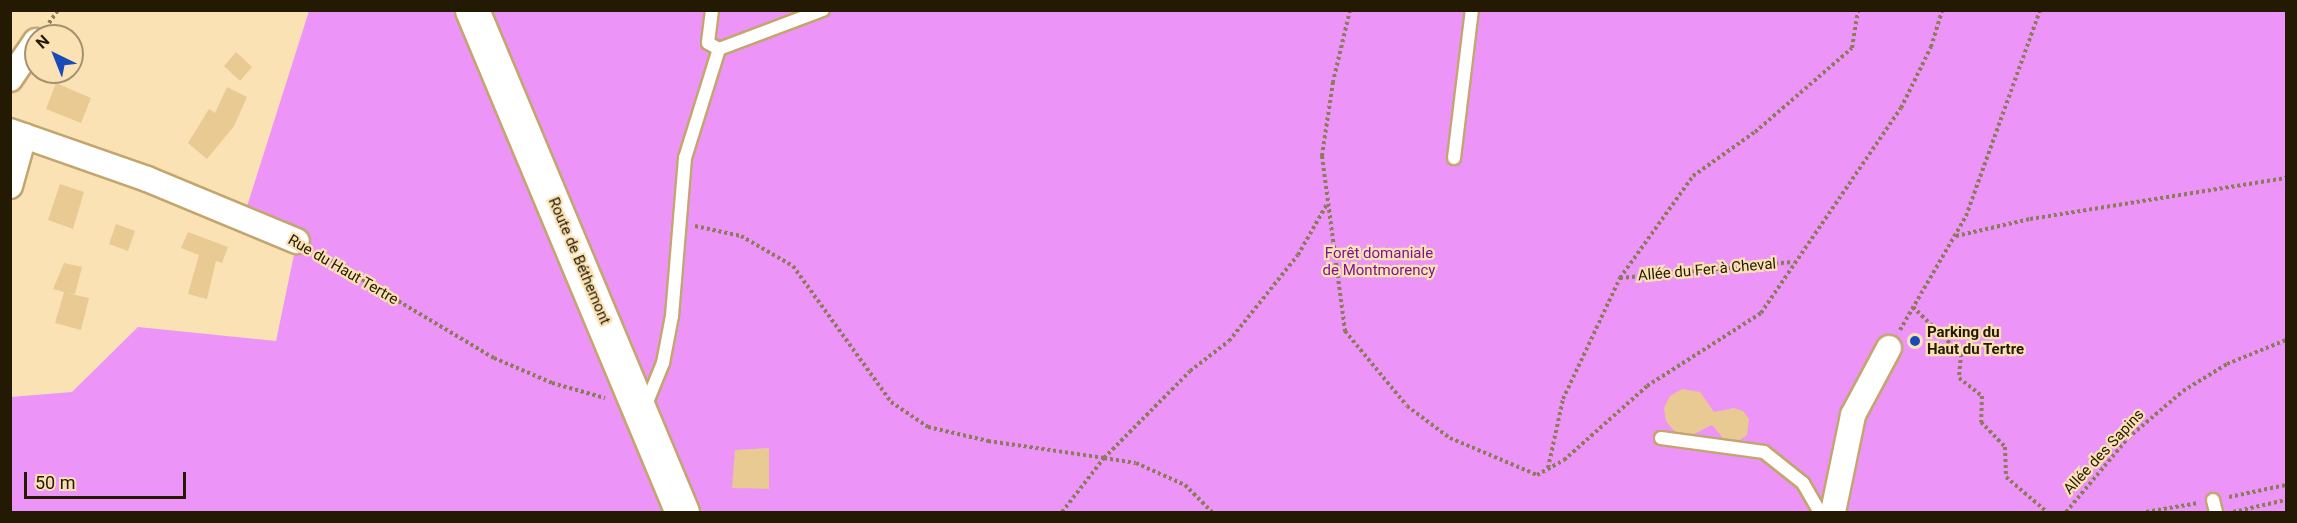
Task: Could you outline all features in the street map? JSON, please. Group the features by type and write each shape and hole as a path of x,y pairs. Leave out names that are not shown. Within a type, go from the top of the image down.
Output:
{"street":[{"name":"Route de Béthemont","path":"472,10 682,513"},
{"path":"10,79 24,59"},
{"path":"10,186 17,134"},
{"name":"Rue du Haut Tertre","path":"17,134 147,179 297,241"},
{"path":"1833,513 1852,415 1889,348"}],"lane":[{"path":"712,10 708,43 719,49 823,10"},
{"path":"1454,158 1472,10"},
{"path":"640,408 663,363 672,316 685,158 719,49"},
{"path":"1662,438 1764,452 1803,483 1820,513"}],"path":[{"path":"1350,10 1333,82 1322,156 1345,331 1407,406 1450,438 1537,475 1564,460 1647,386 1761,313 1901,108 1931,47 1942,10"},
{"path":"1548,468 1563,399 1620,278 1693,176 1755,132 1852,48 1858,10"},
{"path":"1889,348 1955,236 1982,179 2040,10"},
{"path":"1955,236 2030,219 2286,178"},
{"path":"1062,513 1104,458 1190,371 1229,341 1298,255 1327,204"},
{"path":"679,223 741,236 793,266 891,402 928,427 988,441 1136,463 1185,484 1212,513"},
{"name":"Rue du Haut Tertre","path":"297,241 494,358 552,383 640,408"},
{"name":"Allée du Fer à Cheval","path":"1620,278 1794,262"},
{"path":"1913,307 1961,354 1959,378 1982,396 1982,422 2005,447 2006,477 2047,513"},
{"name":"Allée des Sapins","path":"2066,513 2128,438 2183,391 2227,364 2286,340"},
{"path":"2146,513 2214,506 2286,485"},
{"path":"2233,513 2286,500"}],"green space":[{"name":"Forêt domaniale de Montmorency","path":"309,11 2286,11 2286,512 11,512 11,397 72,392 138,327 276,341 296,245 243,219"}],"building":[{"path":"236,52 252,67 240,81 224,66"},
{"path":"56,84 91,98 81,123 46,109"},
{"path":"227,87 247,97 234,126 207,159 188,143 209,109 215,113"},
{"path":"60,184 84,192 73,229 48,220"},
{"path":"116,224 135,231 128,251 109,244"},
{"path":"188,232 228,247 222,263 216,261 207,299 188,294 199,255 181,248"},
{"path":"64,263 82,267 75,294 67,293 89,298 81,330 55,323 64,292 53,289"},
{"path":"1682,389 1700,392 1714,412 1734,408 1743,411 1749,419 1747,435 1740,440 1723,438 1712,425 1694,434 1675,432 1666,421 1664,408 1670,396"},
{"path":"769,448 769,489 732,488 735,450"}],"place":[{"name":"Parking du Haut du Tertre","path":"1915,341"}]}
